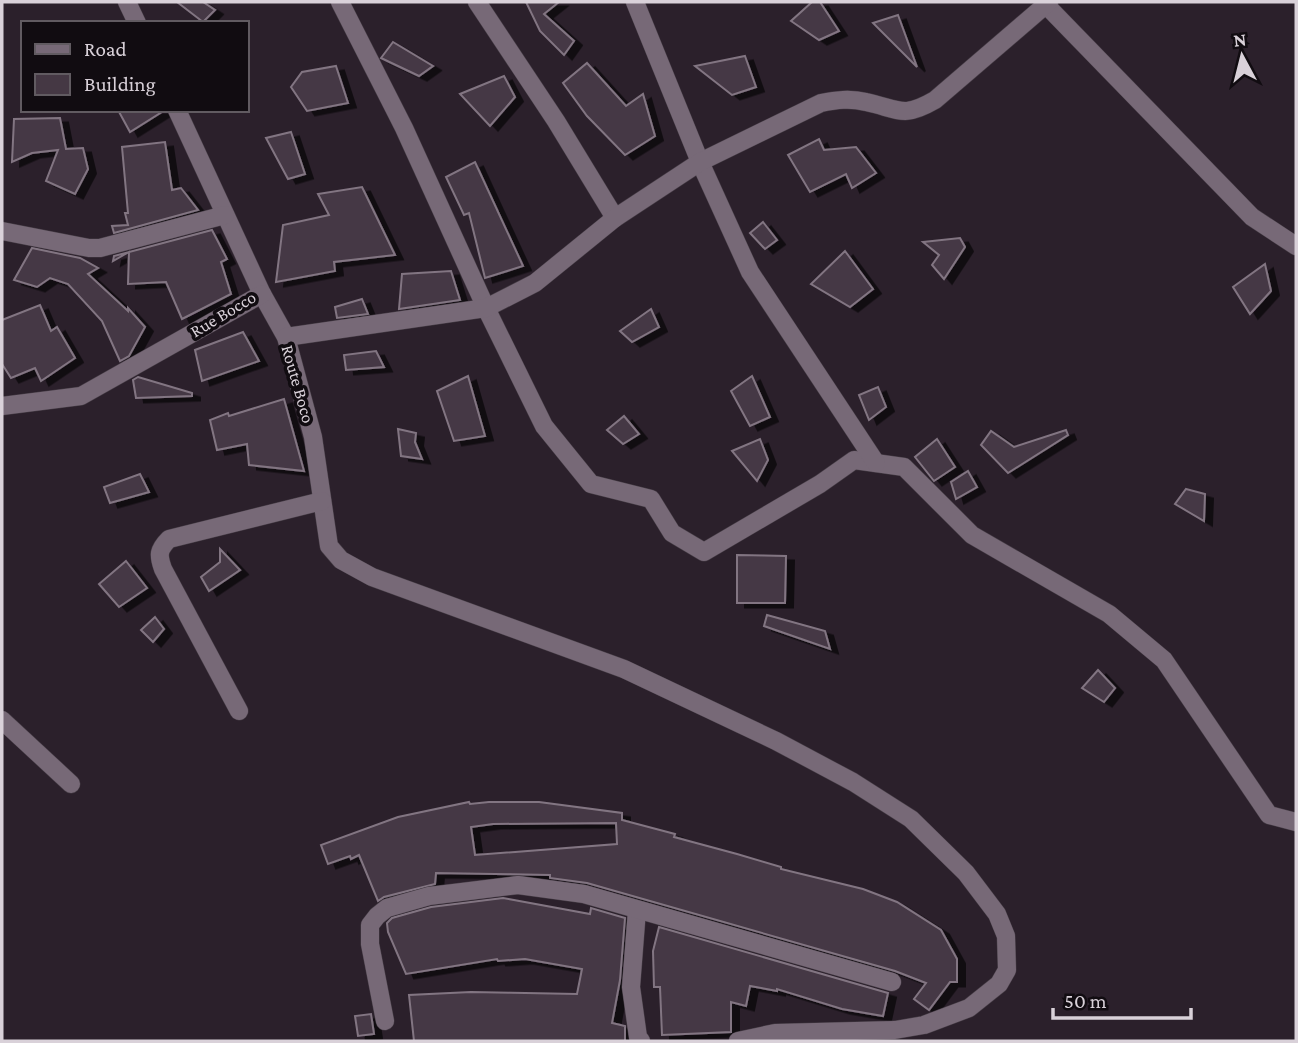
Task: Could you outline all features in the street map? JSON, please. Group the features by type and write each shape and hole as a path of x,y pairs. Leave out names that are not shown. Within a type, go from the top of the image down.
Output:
{"street":[{"path":"127,2 136,21"},
{"path":"340,2 404,128 486,308 544,426 591,484 651,499 672,533 704,552 820,484 854,460 904,467 972,535 1109,614 1164,660 1269,815 1296,822"},
{"path":"477,2 615,218"},
{"path":"635,2 700,162 750,272 876,463"},
{"path":"286,337 486,308 535,283 615,218 700,162 821,103 842,99 865,101 900,112 917,110 935,100 1047,3 1252,217 1296,246"},
{"name":"Rue Bocco","path":"2,406 81,396 262,294 178,112"},
{"path":"2,231 100,248 225,215"},
{"name":"Route Boco","path":"262,294 286,337 313,437 329,546 341,560 372,577 624,669 776,741 853,782 911,819 966,873 997,914 1006,936 1007,970 999,984 969,1008 924,1025 895,1030 775,1033 738,1041"},
{"path":"239,711 163,569 159,557 160,548 169,539 322,501"},
{"path":"2,720 71,784"},
{"path":"385,1021 370,944 370,925 377,916 387,908 429,896 518,885 584,894 892,982"},
{"path":"637,910 631,987 638,1037 641,1041"}],"building":[{"path":"177,2 203,2 215,10 202,21"},
{"path":"526,2 559,2 544,14 574,41 564,55 540,31"},
{"path":"812,2 820,2 839,31 819,40 791,21"},
{"path":"898,15 917,67 873,23"},
{"path":"393,42 433,66 419,76 381,58"},
{"path":"745,56 756,87 732,95 695,66"},
{"path":"587,63 626,106 643,94 655,136 625,155 587,116 563,83"},
{"path":"336,66 348,103 307,111 291,87 302,72"},
{"path":"504,76 515,97 490,126 460,94"},
{"path":"119,112 162,112 130,132"},
{"path":"60,118 66,149 83,148 88,169 75,194 46,181 58,150 32,153 12,162 14,119"},
{"path":"291,132 305,174 288,179 266,138"},
{"path":"819,139 824,150 856,147 876,173 852,188 846,174 810,192 788,155"},
{"path":"165,142 172,190 181,188 198,210 114,233 112,226 128,225 122,147"},
{"path":"475,162 523,266 485,278 469,213 464,215 446,177"},
{"path":"362,187 395,255 334,262 335,271 276,282 283,225 329,215 318,194"},
{"path":"763,222 777,240 765,249 750,233"},
{"path":"212,230 227,259 221,262 231,294 182,319 166,282 128,284 129,252"},
{"path":"960,238 965,247 944,279 932,265 939,255 923,242"},
{"path":"32,248 80,258 98,268 88,274 128,311 128,308 145,327 129,356 120,361 102,321 68,284 50,278 37,287 14,280"},
{"path":"845,251 873,289 850,307 811,284"},
{"path":"129,252 113,261 114,256"},
{"path":"1265,264 1271,291 1250,314 1233,287"},
{"path":"451,271 460,300 399,309 402,274"},
{"path":"362,299 368,314 337,318 335,307"},
{"path":"40,305 51,331 57,327 75,358 41,381 35,368 11,378 2,364 2,320"},
{"path":"651,309 659,327 632,342 620,331"},
{"path":"243,332 259,361 202,381 195,350"},
{"path":"376,351 384,367 346,370 344,355"},
{"path":"468,376 485,436 454,441 437,391"},
{"path":"752,376 770,417 750,426 731,391"},
{"path":"138,377 192,393 192,396 136,398 133,380"},
{"path":"878,387 886,407 869,420 859,395"},
{"path":"284,399 304,471 249,465 247,444 217,450 210,420"},
{"path":"624,416 639,434 623,444 607,430"},
{"path":"398,429 416,433 415,442 422,459 401,456"},
{"path":"1066,430 1068,435 1008,473 981,445 991,431 1014,447"},
{"path":"760,439 768,460 757,481 732,451"},
{"path":"937,439 955,467 934,481 915,457"},
{"path":"968,471 977,487 956,499 951,482"},
{"path":"140,474 149,492 110,503 104,487"},
{"path":"1186,489 1205,494 1204,521 1175,504"},
{"path":"220,549 240,570 209,591 201,577 220,562"},
{"path":"737,555 786,556 785,603 737,603"},
{"path":"126,561 147,588 119,607 99,584"},
{"path":"767,615 825,631 830,649 764,626"},
{"path":"155,617 164,629 153,642 141,630"},
{"path":"1098,670 1115,688 1104,702 1082,688"},
{"path":"469,802 539,802 622,813 622,820 675,834 674,837 781,869 863,889 897,902 941,930 957,959 957,982 950,982 929,1010 914,999 926,983 895,971 587,883 550,878 550,875 436,873 435,884 384,897 378,901 359,855 328,864 321,845 398,817","holes":["616,823 617,844 475,855 471,827 493,824"]},
{"path":"503,898 590,914 591,908 625,918 620,980 612,1023 625,1026 625,1041 414,1041 409,995 471,992 577,994 582,969 525,959 497,959 406,974 388,932 387,923 392,918 431,907"},
{"path":"659,927 888,993 883,1016 842,1009 777,989 750,986 746,1006 731,1002 731,1032 662,1035 660,987 654,987 653,951"},
{"path":"371,1014 374,1034 358,1036 355,1016"}]}
